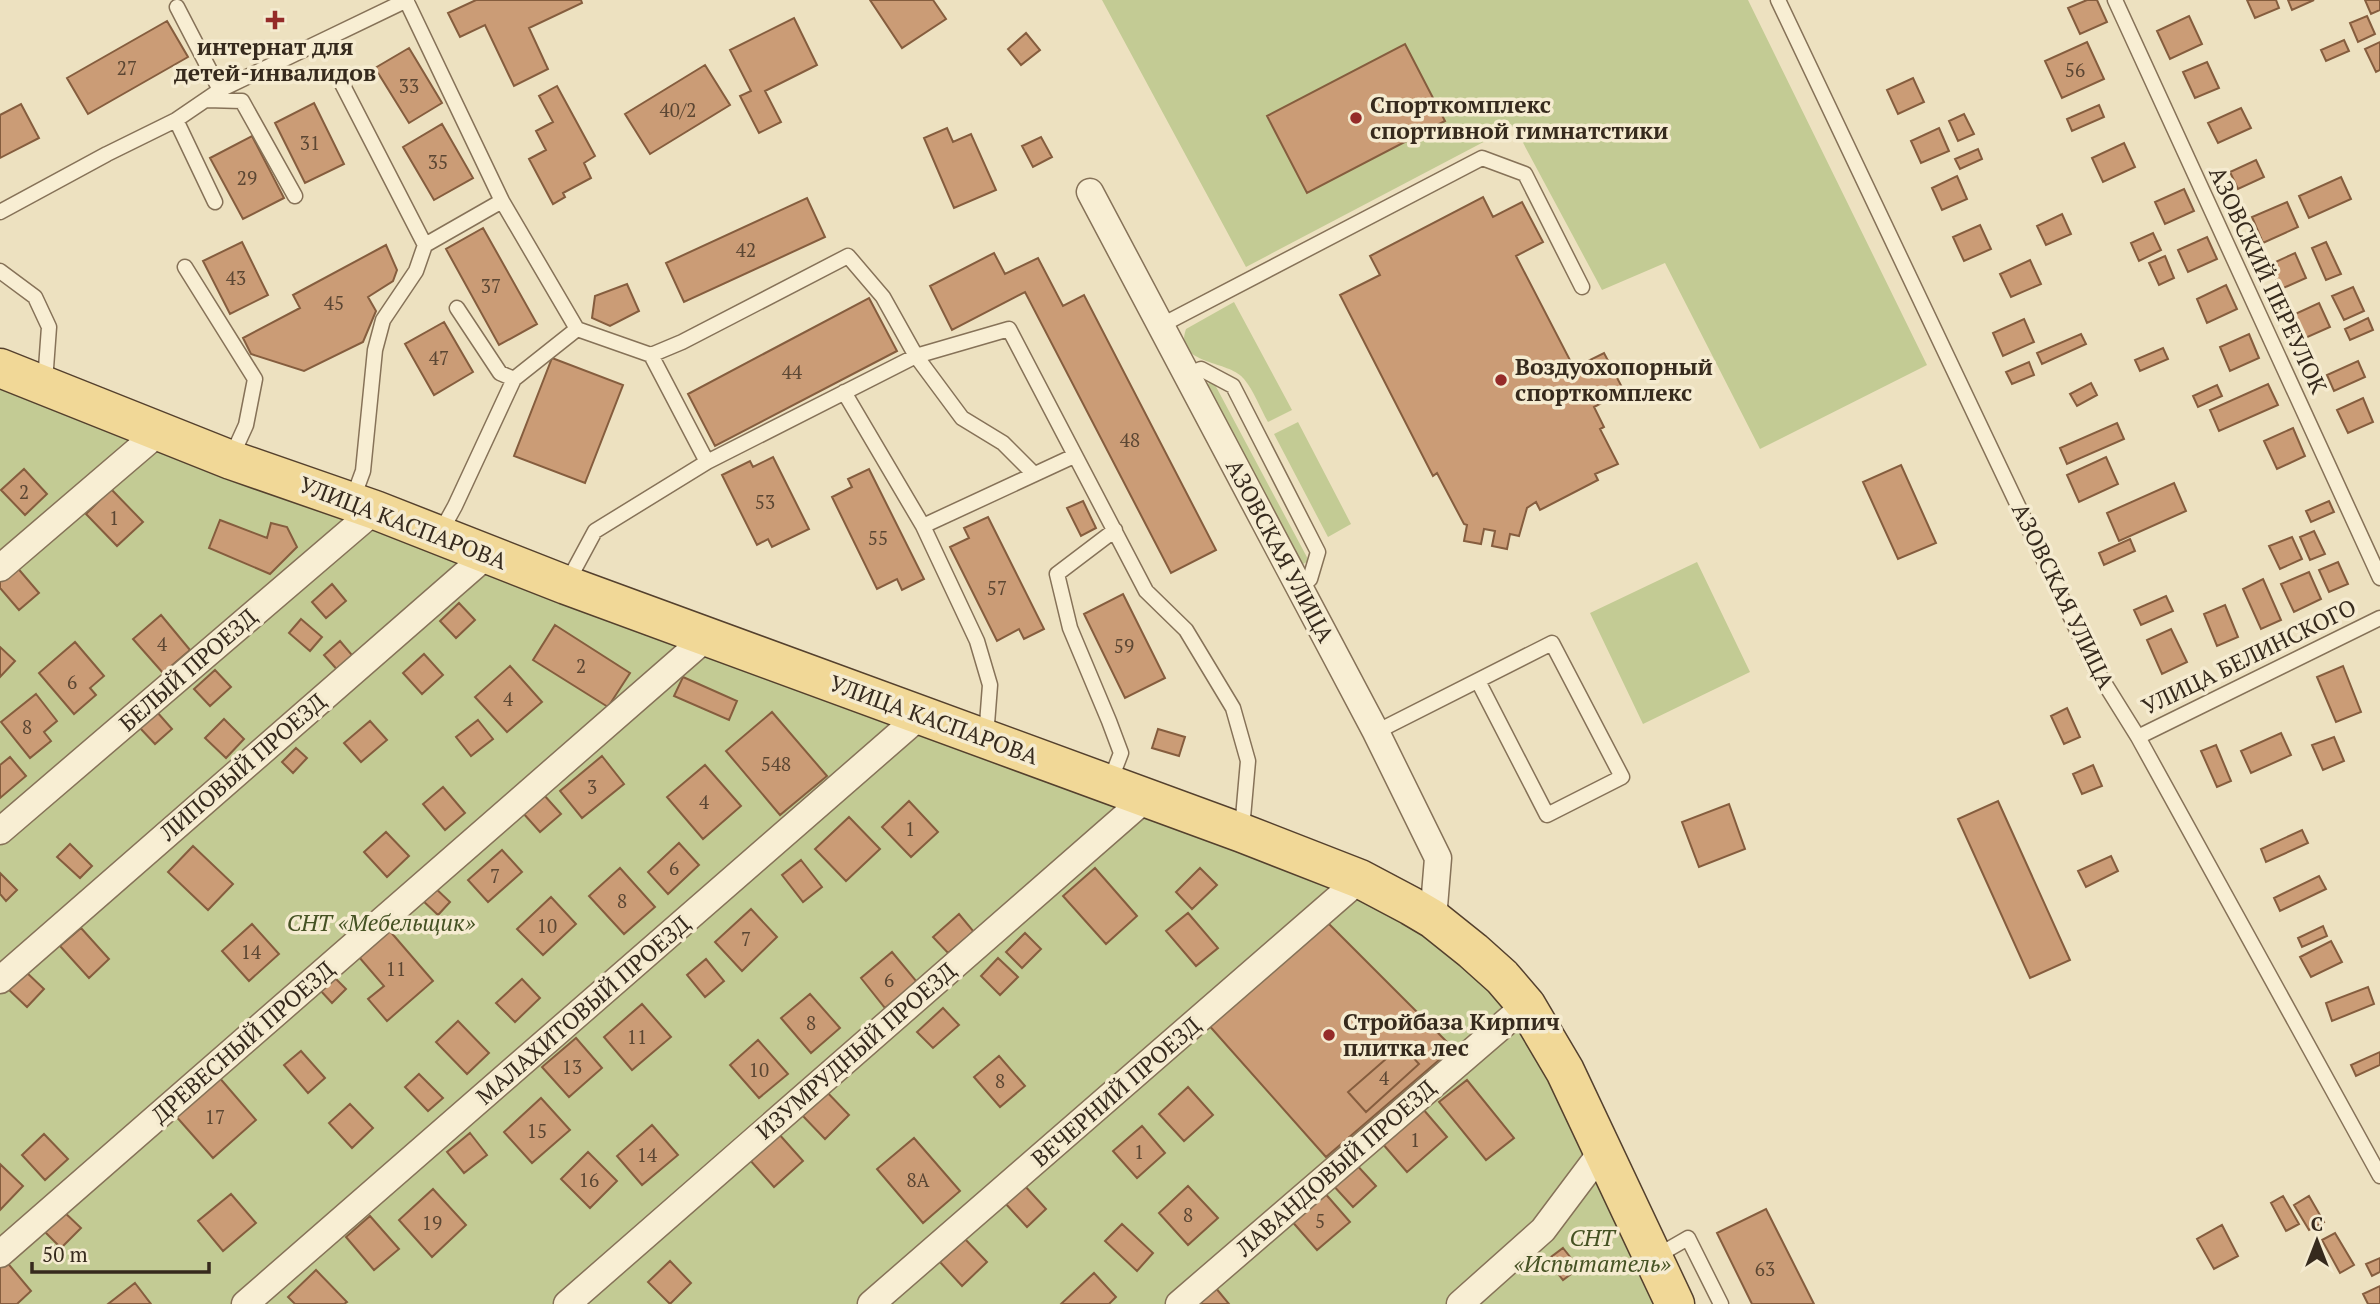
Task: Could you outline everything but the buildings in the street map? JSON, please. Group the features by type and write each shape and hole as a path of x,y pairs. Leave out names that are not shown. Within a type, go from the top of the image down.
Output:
{"main road":[{"name":"УЛИЦА КАСПАРОВА","path":"0,368 231,460 363,506 566,585 1242,833 1360,880 1433,919 1502,977 1525,1005 1565,1071 1675,1304"}],"street":[{"name":"АЗОВСКАЯ УЛИЦА","path":"1090,192 1376,732 1438,858 1433,919"},
{"path":"0,568 159,432"},
{"name":"БЕЛЫЙ ПРОЕЗД","path":"0,831 363,506"},
{"name":"ЛИПОВЫЙ ПРОЕЗД","path":"0,980 487,555"},
{"name":"ДРЕВЕСНЫЙ ПРОЕЗД","path":"0,1254 707,637"},
{"name":"МАЛАХИТОВЫЙ ПРОЕЗД","path":"245,1304 921,715"},
{"name":"ИЗУМРУДНЫЙ ПРОЕЗД","path":"566,1304 1146,799"},
{"name":"ВЕЧЕРНИЙ ПРОЕЗД","path":"871,1304 1360,880"},
{"name":"ЛАВАНДОВЫЙ ПРОЕЗД","path":"1179,1304 1525,1005"},
{"path":"1460,1304 1543,1230 1603,1150"}],"lane":[{"path":"0,212 176,120 220,90 407,0 502,201 577,329 651,355 682,342 848,256 883,297 916,356 962,418 1003,443 1034,474"},
{"name":"АЗОВСКАЯ УЛИЦА","path":"1778,0 2095,668 2138,737 2380,1176"},
{"name":"АЗОВСКИЙ ПЕРЕУЛОК","path":"2115,0 2380,578"},
{"path":"177,7 220,90"},
{"path":"338,76 425,244"},
{"path":"207,100 242,101 295,196"},
{"path":"176,120 215,202"},
{"path":"1160,326 1482,158 1525,174 1582,287"},
{"path":"363,506 363,471 375,350 383,320 416,271 425,244 502,201"},
{"path":"185,267 255,379 246,425 231,460"},
{"path":"0,271 35,297 49,327 44,384"},
{"path":"457,308 500,373 514,379"},
{"path":"438,536 455,506 514,379 577,329"},
{"path":"566,585 595,531 707,462 916,356 1009,330 1146,591 1186,630 1233,708 1248,761 1242,833"},
{"path":"651,355 707,462"},
{"path":"1186,375 1201,369 1233,386 1318,552 1310,579 1300,588"},
{"path":"844,391 923,526 977,641 990,685 986,740"},
{"path":"923,526 1074,456"},
{"path":"1109,783 1121,753 1070,628 1057,574 1115,530"},
{"name":"УЛИЦА БЕЛИНСКОГО","path":"2138,737 2380,618"},
{"path":"1376,732 1552,643 1622,777 1547,815 1478,681"},
{"path":"1653,1257 1688,1238 1721,1304"}],"green space":[{"path":"1102,0 1748,0 1927,365 1760,449 1665,263 1602,290 1514,126 1246,267"},
{"path":"1234,302 1292,410 1268,422 1244,379 1227,368 1195,356 1184,341 1186,329"},
{"name":"СНТ «Мебельщик»","path":"0,368 1242,833 1502,977 1675,1304 0,1304"},
{"path":"1213,381 1309,561 1301,565 1204,386"},
{"path":"1298,422 1351,524 1328,537 1274,434"},
{"path":"1697,562 1750,672 1643,724 1590,613"}],"place":[{"name":"интернат для детей-инвалидов","path":"275,20"},
{"name":"Спорткомплекс спортивной гимнатстики","path":"1356,118"},
{"name":"Воздуохопорный спорткомплекс","path":"1501,380"},
{"name":"Стройбаза Кирпич плитка лес","path":"1329,1035"}],"park label":[{"name":"СНТ «Испытатель»","path":"1592,1251"}]}
